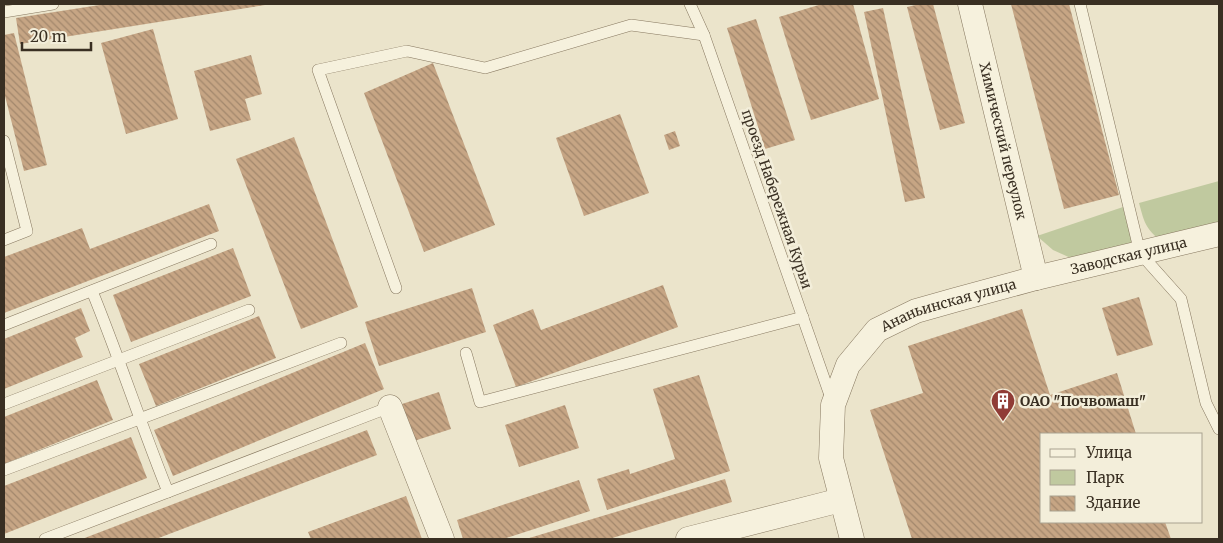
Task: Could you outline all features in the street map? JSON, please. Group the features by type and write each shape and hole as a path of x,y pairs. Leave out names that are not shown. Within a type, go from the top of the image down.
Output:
{"street":[{"name":"Химический переулок","path":"970,4 1036,278"},
{"name":"Заводская улица","path":"1036,278 1219,234"},
{"name":"Ананьинская улица","path":"852,539 830,458 833,405 848,365 878,330 916,311 1036,278"},
{"path":"390,406 442,539"},
{"path":"688,539 841,500"}],"lane":[{"path":"4,12 53,4"},
{"name":"проезд Набережная Курьи","path":"690,4 704,35 833,405"},
{"path":"1080,4 1140,253 1181,299 1206,403 1219,429"},
{"path":"396,288 318,70 407,51 485,68 630,25 704,35"},
{"path":"4,141 26,231 4,240"},
{"path":"4,325 212,244"},
{"path":"92,291 120,360 139,419 168,492"},
{"path":"4,404 249,310"},
{"path":"466,353 480,402 803,317"},
{"path":"4,470 341,343"},
{"path":"46,539 390,406"}],"green space":[{"path":"1219,181 1219,225 1160,240 1148,228 1139,203"},
{"path":"1123,207 1133,246 1073,259 1053,250 1037,236"}],"building":[{"path":"106,4 265,5 20,44 16,18"},
{"path":"822,4 853,4 879,99 811,120 779,17"},
{"path":"933,4 965,123 940,130 907,7"},
{"path":"1011,4 1069,4 1119,195 1064,209"},
{"path":"883,8 925,198 905,202 864,12"},
{"path":"756,19 795,140 765,149 727,28"},
{"path":"153,29 178,119 126,134 101,43"},
{"path":"14,33 47,165 24,171 4,92 4,35"},
{"path":"251,55 262,94 245,99 251,120 210,131 194,71"},
{"path":"433,63 495,225 424,252 364,93"},
{"path":"620,114 649,193 584,216 556,138"},
{"path":"675,131 680,146 669,150 664,135"},
{"path":"294,137 358,307 301,329 236,159"},
{"path":"209,204 219,231 4,313 4,257 82,228 90,249"},
{"path":"233,248 251,296 131,342 113,295"},
{"path":"663,285 678,327 516,387 493,325 533,309 541,330"},
{"path":"472,288 486,332 379,366 365,322"},
{"path":"1139,297 1153,345 1117,356 1102,308"},
{"path":"81,308 90,331 75,338 83,357 4,389 4,339"},
{"name":"ОАО \"Почвомаш\"","path":"1022,309 1050,395 1117,373 1136,433 1040,433 1040,523 1165,523 1171,539 912,539 870,410 923,393 908,346"},
{"path":"259,316 276,358 156,406 139,364"},
{"path":"365,343 384,389 173,476 154,430"},
{"path":"699,375 730,471 607,510 597,479 629,469 630,474 675,459 653,389"},
{"path":"97,380 113,420 4,464 4,417"},
{"path":"439,392 451,429 414,441 402,404"},
{"path":"565,405 579,448 519,467 505,425"},
{"path":"367,430 377,455 156,539 82,539"},
{"path":"131,437 147,478 4,534 4,486"},
{"path":"725,479 732,502 609,539 526,539"},
{"path":"579,480 590,511 503,539 463,539 457,520"},
{"path":"406,496 422,539 311,539 308,532"}],"place":[{"name":"ОАО \"Почвомаш\"","path":"1003,422"}]}
